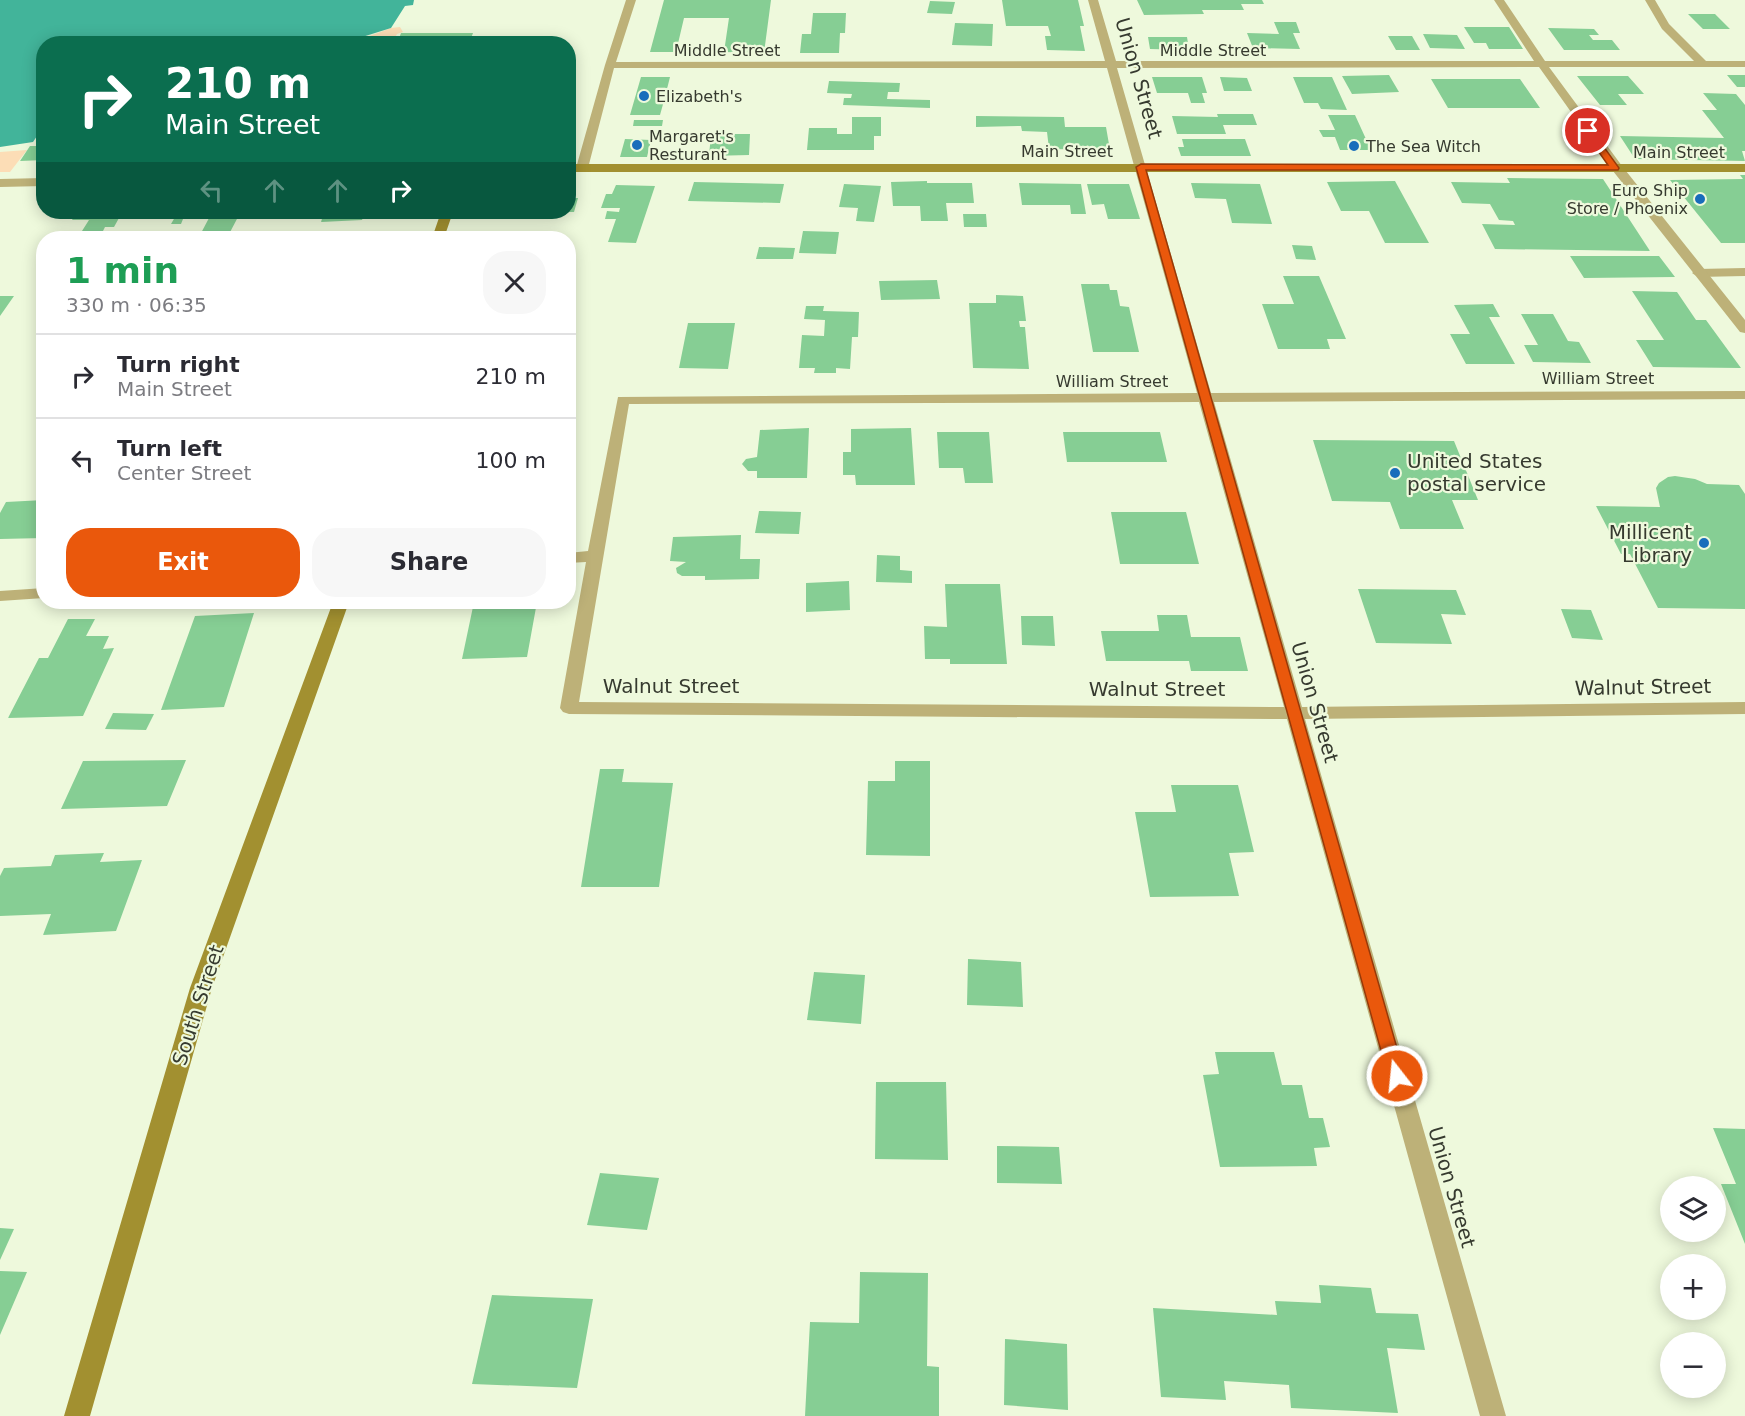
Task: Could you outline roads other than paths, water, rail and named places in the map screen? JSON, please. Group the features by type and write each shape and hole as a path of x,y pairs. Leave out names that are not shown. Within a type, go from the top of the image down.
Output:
{"street":[{"path":"582,168 610,65 631,0"},
{"name":"Union Street","path":"1093,0 1493,1416"},
{"path":"1499,0 1615,168 1745,329"},
{"path":"1650,0 1652,8 1668,28 1703,64"},
{"name":"Middle Street","path":"610,65 1745,64"},
{"name":"Main Street","path":"576,168 1745,168"},
{"path":"0,183 36,182"},
{"path":"1698,273 1745,272"},
{"name":"William Street","path":"597,556 623,400 1745,395"},
{"path":"576,557 597,556"},
{"name":"Walnut Street","path":"597,556 569,708 1294,713 1745,708"},
{"path":"0,596 36,594"},
{"name":"South Street","path":"77,1416 201,988 337,609"}],"water":[{"path":"0,0 414,0 413,5 405,6 391,28 365,36 36,36 36,138 33,142 0,147"}],"place":[{"name":"Elizabeth's","path":"644,96"},
{"name":"Margaret's Resturant","path":"637,145"},
{"name":"The Sea Witch","path":"1354,146"},
{"name":"Euro Ship Store / Phoenix","path":"1700,199"},
{"name":"United States postal service","path":"1395,473"},
{"name":"Millicent Library","path":"1704,543"}]}
